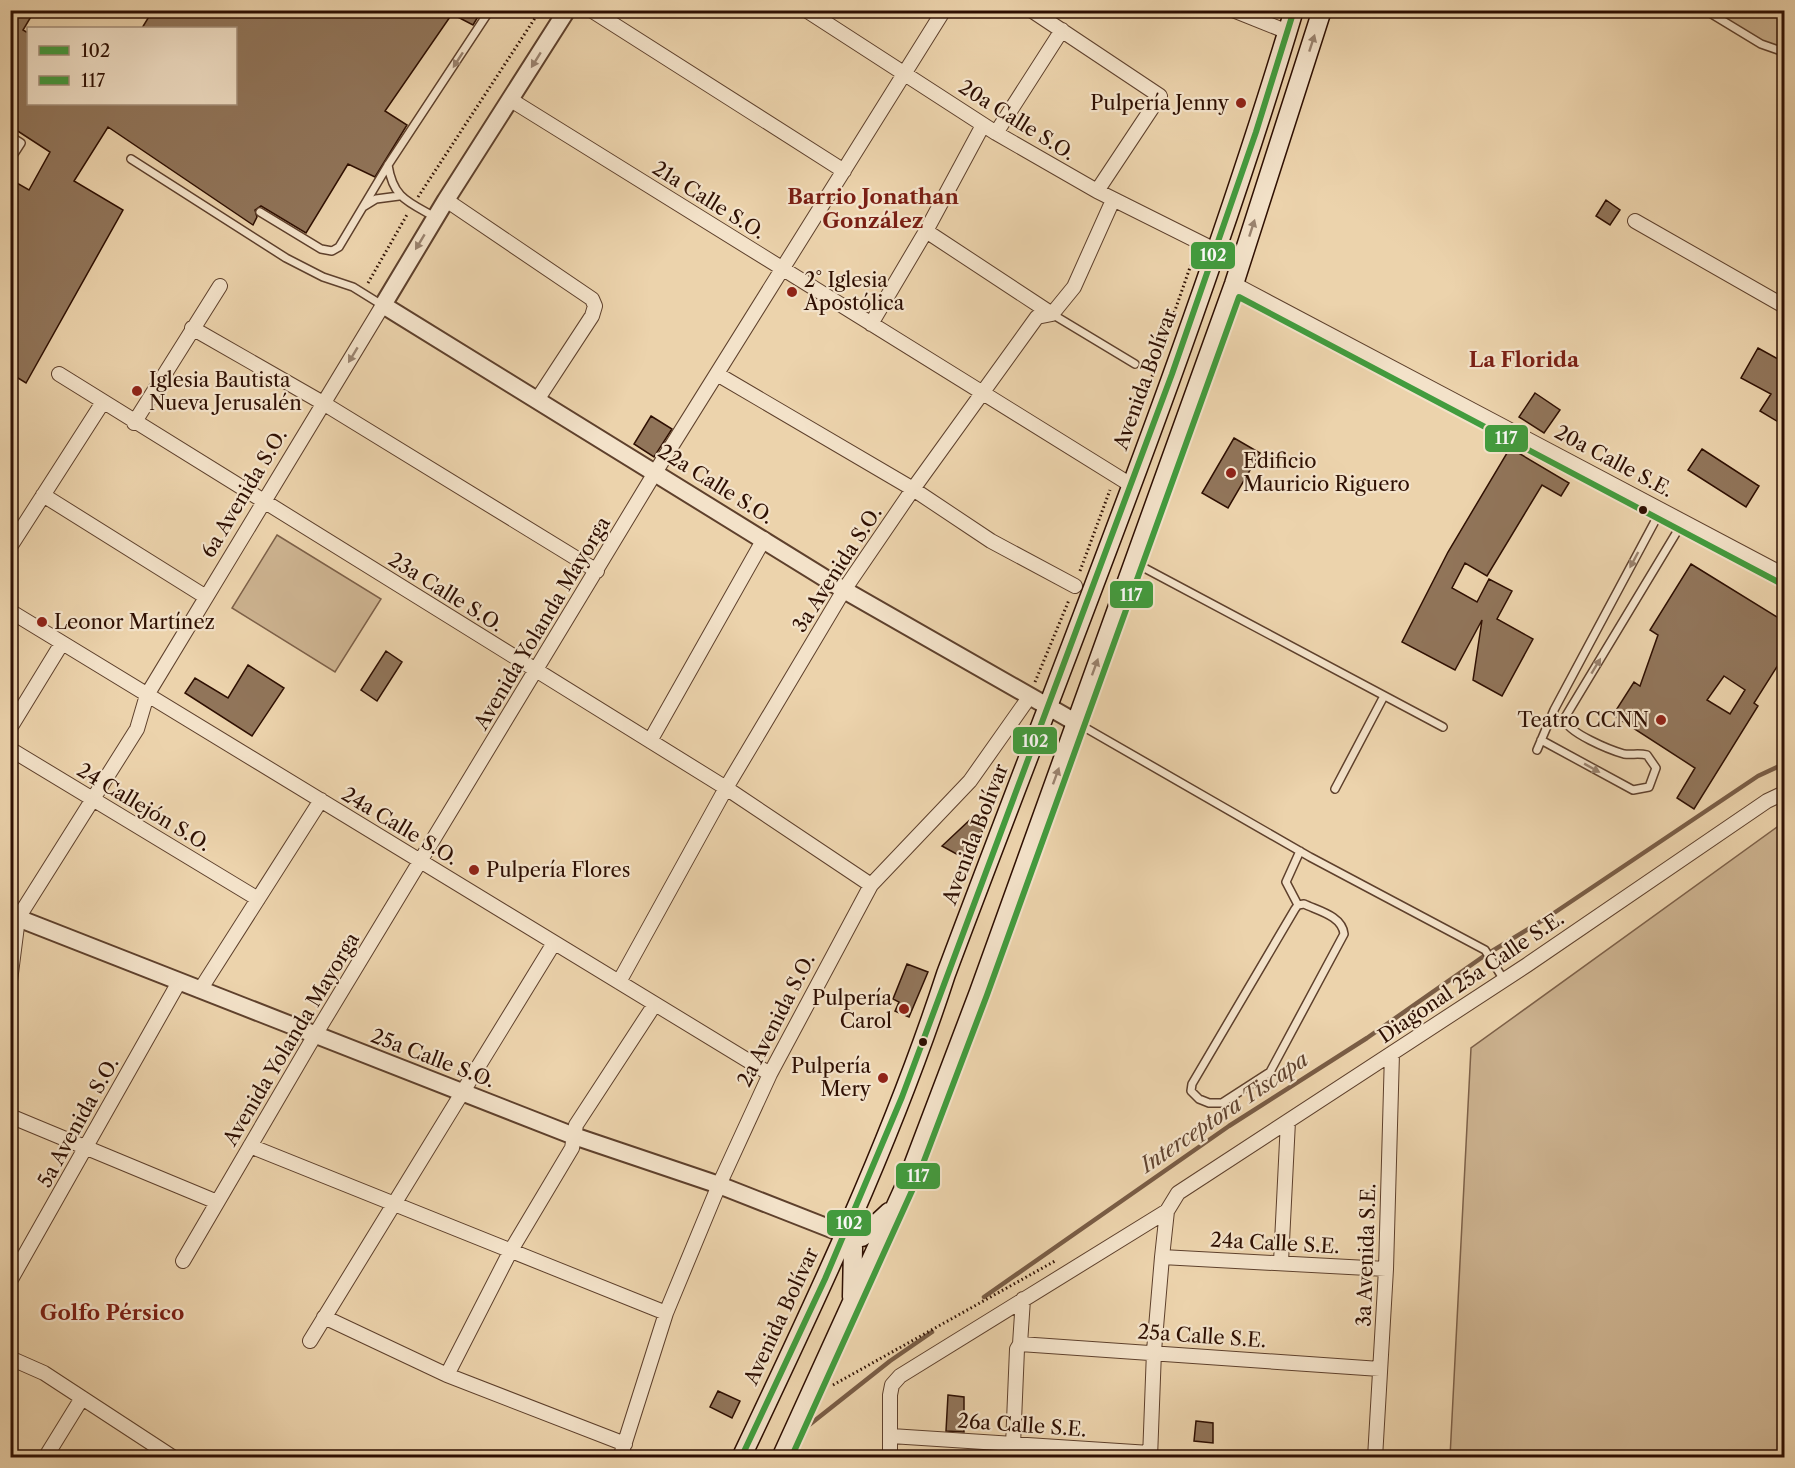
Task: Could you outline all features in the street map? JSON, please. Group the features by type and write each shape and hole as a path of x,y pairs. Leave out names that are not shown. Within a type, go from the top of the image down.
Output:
{"main road":[{"name":"Avenida Bolívar","path":"743,1453 877,1161 924,1042 946,974 1047,705 1207,246 1288,32 1294,10"},
{"path":"781,1458 896,1204 979,992 1234,284 1322,10"},
{"path":"844,1234 862,1237 896,1204"},
{"path":"844,1234 853,1248 852,1305"}],"street":[{"path":"591,10 844,171"},
{"name":"20a Calle S.O.","path":"806,10 996,133 1113,200 1207,246"},
{"name":"Avenida Yolanda Mayorga","path":"183,1261 315,1035 656,471 944,10"},
{"path":"1031,10 1160,96 1097,191"},
{"path":"1233,10 1288,32"},
{"name":"6a Avenida S.O.","path":"10,981 14,916 93,799 136,729 147,694 435,217 511,100 559,13"},
{"path":"996,133 1062,30"},
{"name":"21a Calle S.O.","path":"511,100 1124,481"},
{"path":"872,324 926,231 983,125"},
{"path":"446,200 592,300 596,306 592,316 537,400"},
{"name":"3a Avenida S.O.","path":"619,982 726,788 844,590 913,489 1037,317 1052,314 1074,287 1113,200"},
{"path":"1635,221 1785,306"},
{"path":"926,231 1052,314"},
{"name":"20a Calle S.E.","path":"1234,284 1662,508 1785,575"},
{"path":"134,423 219,286"},
{"name":"22a Calle S.O.","path":"383,306 656,471 844,590 1030,696"},
{"path":"192,328 323,404 597,571"},
{"name":"23a Calle S.O.","path":"58,374 726,788 871,885"},
{"path":"717,374 913,489 991,541 1075,585"},
{"path":"10,547 102,402"},
{"path":"43,495 206,597"},
{"path":"650,741 764,539"},
{"name":"24a Calle S.O.","path":"10,611 770,1074"},
{"path":"10,728 62,643"},
{"path":"1030,696 1075,722"},
{"name":"2a Avenida S.O.","path":"622,1451 666,1313 719,1185 770,1074 871,885 970,781 1030,696"},
{"name":"24 Callejón S.O.","path":"10,749 258,899"},
{"name":"Diagonal 25a Calle S.E.","path":"1167,1211 1178,1193 1504,980 1739,819 1785,793"},
{"path":"200,990 321,800"},
{"name":"25a Calle S.O.","path":"14,916 574,1136 719,1185 844,1234"},
{"path":"310,1341 554,943"},
{"name":"5a Avenida S.O.","path":"10,1281 179,982"},
{"path":"447,1376 510,1252 572,1148 576,1125 655,1004"},
{"name":"3a Avenida S.E.","path":"1375,1458 1386,1269 1392,1053"},
{"path":"10,1116 217,1202"},
{"path":"1281,1262 1288,1121"},
{"path":"250,1146 666,1313"},
{"path":"1150,1455 1154,1352 1167,1211"},
{"path":"890,1458 892,1385 900,1376 1167,1211"},
{"name":"24a Calle S.E.","path":"1162,1257 1386,1269"},
{"path":"1013,1445 1017,1349 1020,1344 1023,1299"},
{"path":"324,1317 447,1376 622,1451"},
{"name":"25a Calle S.E.","path":"1020,1344 1380,1369"},
{"path":"10,1358 44,1373 174,1458"},
{"path":"45,1458 82,1398"},
{"name":"26a Calle S.E.","path":"891,1436 1150,1455"}],"lane":[{"path":"260,213 321,249 332,251 339,247 388,165 490,10"},
{"path":"1705,10 1761,44 1785,52"},
{"path":"10,136 21,143 10,160"},
{"path":"131,159 286,258 362,293 383,306"},
{"path":"388,165 393,186 399,196 435,217"},
{"path":"363,207 376,199 399,196"},
{"path":"1052,314 1135,364"},
{"path":"1537,750 1554,710 1662,508"},
{"path":"1541,740 1633,790 1648,787 1656,768 1647,755 1626,754 1609,748 1569,728 1564,719 1684,520"},
{"path":"1133,562 1443,727"},
{"path":"1335,789 1384,696"},
{"path":"1075,722 1300,851 1485,950 1504,980"},
{"path":"1298,905 1286,882 1300,851"},
{"path":"1304,904 1338,920 1343,926 1344,933 1270,1072 1222,1103 1209,1103 1199,1099 1191,1091 1192,1084 1298,905 1304,904"}],"path":[{"path":"362,293 414,204 540,10"},
{"path":"1149,386 1207,246"},
{"path":"1030,696 1075,585 1100,513 1124,481"},
{"path":"806,1404 1063,1257"}],"shaded area":[{"path":"1705,11 1784,11 1784,52 1761,44"},
{"path":"277,535 381,599 335,672 232,608"},
{"path":"1784,822 1784,1457 1450,1457 1471,1048"}],"building":[{"path":"10,10 35,10 23,30 27,32 27,105 237,105 237,27 143,27 153,10 482,10 473,25 452,14 385,111 407,125 375,177 348,164 306,233 261,206 255,210 257,217 253,225 108,127 74,181 123,210 26,383 10,373 10,179 29,190 50,152 10,126"},
{"path":"1606,200 1620,210 1610,225 1596,216"},
{"path":"1758,348 1785,363 1785,426 1760,411 1771,394 1741,378"},
{"path":"1535,393 1560,410 1544,433 1519,417"},
{"path":"651,416 672,429 654,457 634,444"},
{"name":"Edificio Mauricio Riguero","path":"1234,438 1260,453 1228,508 1202,493"},
{"path":"1510,448 1569,483 1561,496 1542,485 1487,576 1465,563 1452,588 1477,602 1489,579 1512,591 1497,619 1533,639 1502,696 1473,680 1482,620 1455,670 1402,642 1448,552"},
{"path":"1702,449 1759,486 1746,507 1688,470"},
{"path":"1691,564 1785,622 1785,654 1754,703 1758,706 1694,809 1677,798 1695,768 1613,715 1634,682 1640,686 1658,635 1650,630","holes":["1724,676 1745,690 1730,714 1707,700"]},
{"path":"386,651 402,662 377,701 361,690"},
{"path":"248,665 284,688 252,736 185,693 195,678 228,698"},
{"path":"974,816 981,816 986,821 971,862 942,846"},
{"path":"907,964 928,972 909,1017 895,1011 899,1002 893,999"},
{"path":"718,1391 740,1401 732,1418 710,1407"},
{"path":"948,1395 964,1397 964,1432 946,1431"},
{"path":"1196,1421 1213,1423 1213,1443 1194,1441"}],"waterway":[{"name":"Interceptora Tiscapa","path":"984,1297 1229,1126 1367,1038 1484,956 1551,915 1758,776 1784,764"},
{"name":"Interceptora Tiscapa","path":"799,1433 890,1361 932,1332"}],"transit line":[{"name":"102","path":"741,1458 825,1279 902,1097 1172,374 1256,132 1294,10"},
{"name":"117","path":"791,1458 916,1182 987,995 1239,297 1780,583"}],"place":[{"name":"Pulpería Jenny","path":"1241,103"},
{"name":"2° Iglesia Apostólica","path":"792,292"},
{"name":"Iglesia Bautista Nueva Jerusalén","path":"137,391"},
{"name":"Edificio Mauricio Riguero","path":"1231,473"},
{"name":"Leonor Martínez","path":"42,622"},
{"name":"Teatro CCNN","path":"1661,720"},
{"name":"Pulpería Flores","path":"474,870"},
{"name":"Pulpería Carol","path":"904,1009"},
{"name":"Pulpería Mery","path":"883,1078"}],"district":[{"name":"Barrio Jonathan González","path":"873,208"},
{"name":"La Florida","path":"1524,359"},
{"name":"Golfo Pérsico","path":"112,1312"}]}
